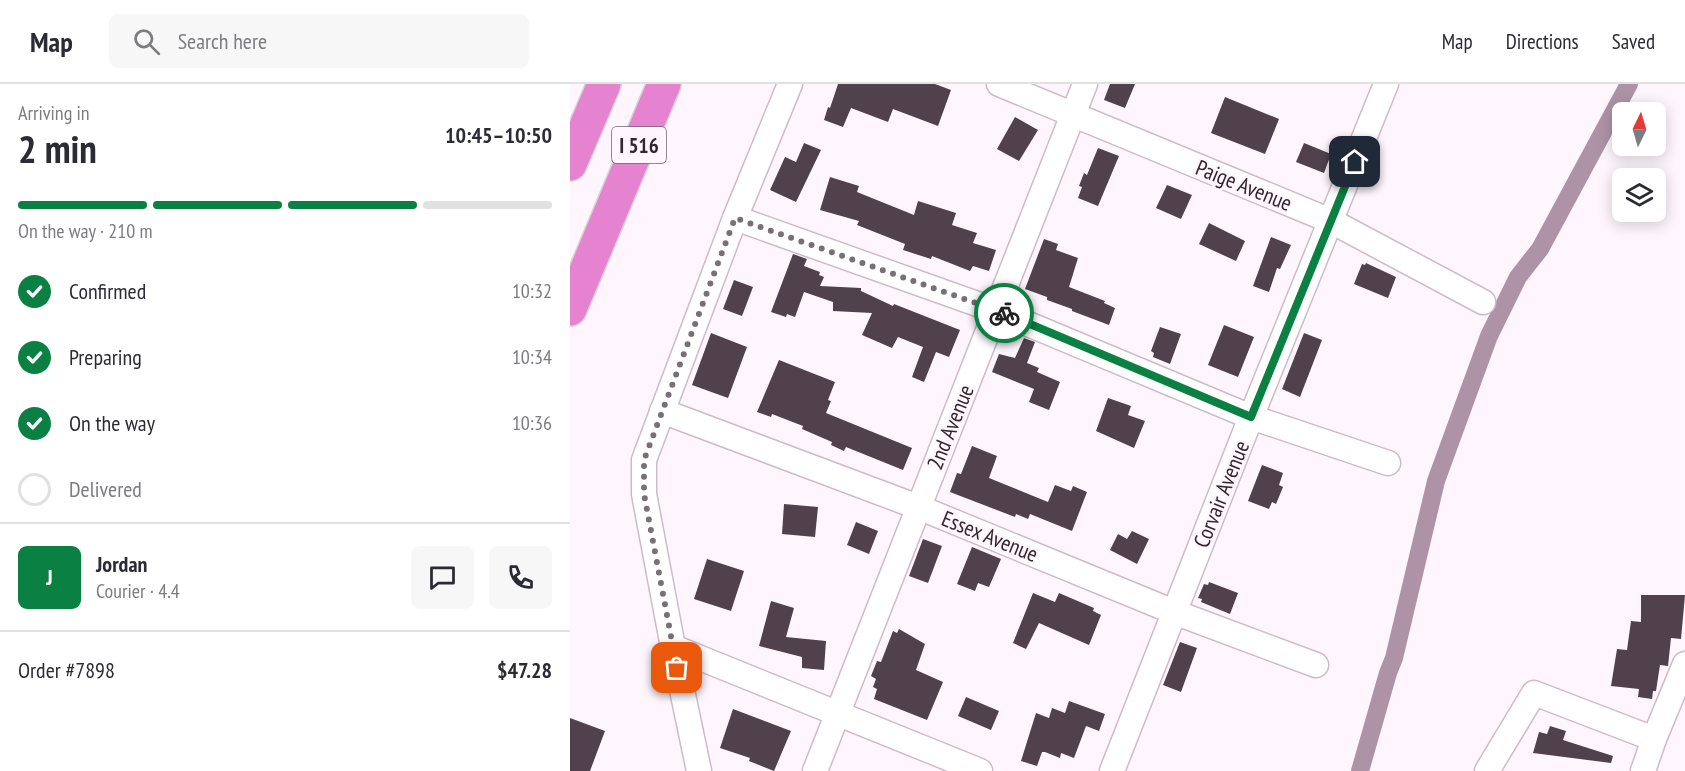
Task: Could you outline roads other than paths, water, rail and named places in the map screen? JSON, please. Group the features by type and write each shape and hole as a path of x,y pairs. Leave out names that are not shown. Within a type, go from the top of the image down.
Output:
{"highway":[{"name":"I 516","path":"570,164 604,84"},
{"name":"I 516","path":"570,309 664,84"},
{"path":"570,327 613,207"}],"street":[{"path":"699,771 644,494 644,460 735,218 790,84"},
{"name":"Paige Avenue","path":"999,84 1331,220 1483,302"},
{"name":"2nd Avenue","path":"815,771 1085,84"},
{"name":"Corvair Avenue","path":"1112,771 1251,417 1386,84"},
{"path":"735,218 997,310 1251,417 1388,463"},
{"name":"Essex Avenue","path":"662,411 918,507 1174,612 1316,665"},
{"path":"673,647 980,771"},
{"path":"1643,771 1685,664"},
{"path":"1487,771 1534,693 1654,739"}],"waterway":[{"path":"1360,771 1394,658 1436,481 1489,336 1518,277 1540,249 1629,84"}]}
